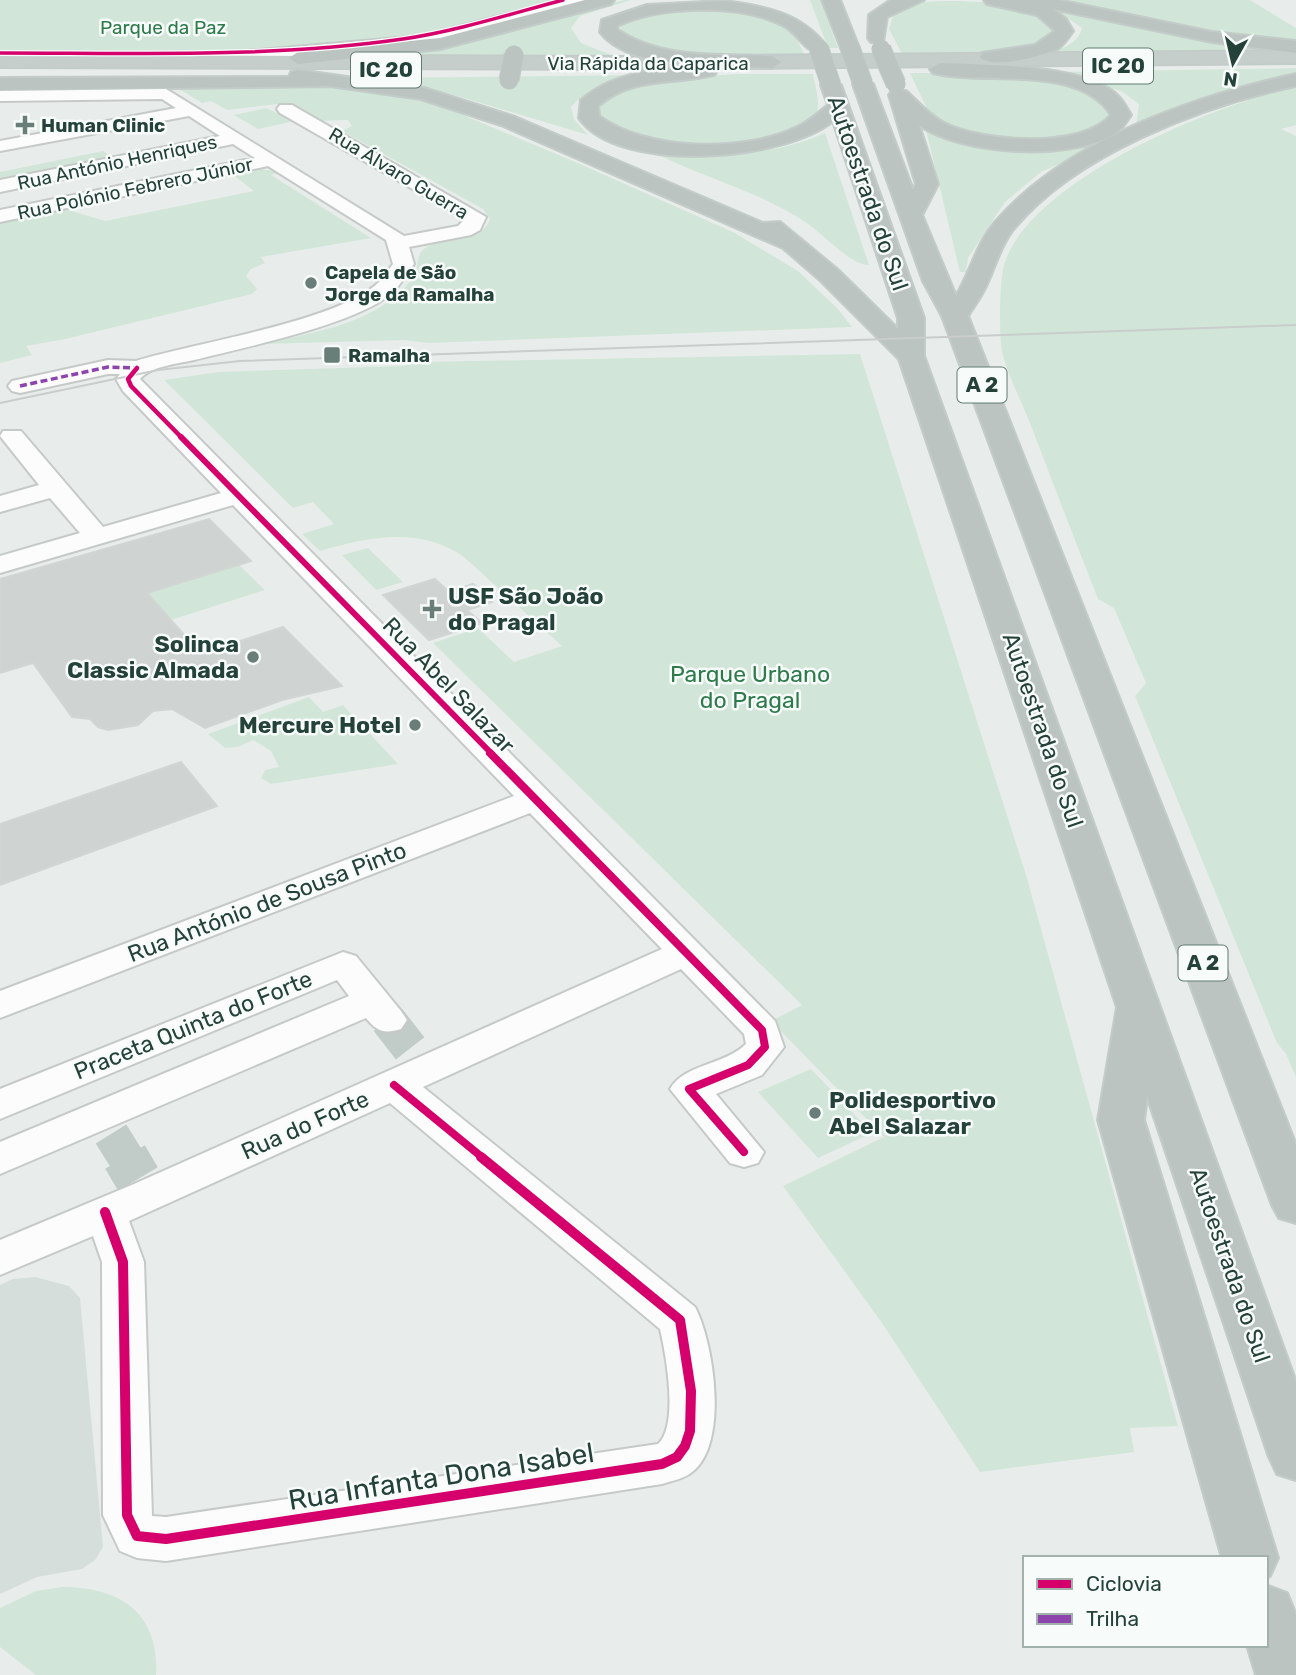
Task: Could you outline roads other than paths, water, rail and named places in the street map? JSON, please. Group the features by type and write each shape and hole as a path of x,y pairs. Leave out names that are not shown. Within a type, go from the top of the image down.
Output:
{"highway":[{"path":"276,60 430,45 605,0"},
{"path":"642,0 589,14 523,45 516,95 599,146 718,193 760,216 829,275 911,356"},
{"name":"Autoestrada do Sul","path":"831,0 935,281 955,316 1296,1205"},
{"path":"879,43 878,15 896,4 915,0"},
{"path":"970,60 1034,50 1055,42 1064,31 1057,20 1048,15 993,0"},
{"path":"1033,0 1212,37 1296,47"},
{"path":"1047,0 1103,15"},
{"path":"772,62 658,53 620,40 609,32 608,24 624,14 653,6 694,3 730,6 761,11 791,22 818,48"},
{"path":"861,10 879,43 921,159 927,184 912,214"},
{"name":"Autoestrada do Sul","path":"807,12 837,108 911,318 911,356 1296,1457"},
{"name":"Via Rápida da Caparica","path":"2,79 465,67 1296,57"},
{"name":"Via Rápida da Caparica","path":"0,61 276,60 465,67 706,71 1296,64"},
{"path":"2,79 298,76 465,67"},
{"path":"897,90 919,116 940,129 998,143 1070,142 1110,128 1121,115 1109,97 1073,82 1022,73 940,69"},
{"path":"706,71 645,78 616,86 589,104 589,118 605,130 630,140 684,149 725,149 790,138 816,125 837,108"},
{"path":"298,76 424,94 508,121 790,243"},
{"path":"2,79 78,84 259,82 370,85"},
{"path":"955,316 1002,229 1025,202 1059,175 1111,147 1223,100 1296,80"},
{"path":"1139,1003 1121,1120 1249,1556"},
{"path":"1268,1618 1286,1675"}],"street":[{"path":"214,60 421,41 583,0"},
{"path":"0,96 152,93 174,97 395,237 405,254 400,275 385,290 364,303 314,321 156,360 137,368 108,367 20,386"},
{"name":"Rua Álvaro Guerra","path":"286,109 476,218 473,226 464,231 400,243"},
{"path":"0,146 192,110"},
{"name":"Rua António Henriques","path":"0,170 122,146 96,128"},
{"name":"Rua António Henriques","path":"0,186 235,138"},
{"name":"Rua Polónio Febrero Júnior","path":"0,216 270,160"},
{"name":"Rua Abel Salazar","path":"137,368 128,379 131,386 534,800 757,1024 766,1041 754,1062 689,1089 744,1152"},
{"path":"12,436 97,537"},
{"path":"0,504 56,488"},
{"path":"0,565 238,496"},
{"name":"Rua António de Sousa Pinto","path":"0,1005 534,800"},
{"name":"Rua do Forte","path":"0,1258 105,1212 144,1187 685,953"},
{"name":"Praceta Quinta do Forte","path":"0,1104 343,964 380,1010 105,1126 0,1159"},
{"name":"Rua Infanta Dona Isabel","path":"105,1212 123,1262 127,1515 137,1536 166,1539 662,1464 678,1456 687,1440 691,1386 681,1320 413,1070"}],"tunnel":[{"path":"388,1020 416,1056"},
{"path":"111,1134 126,1158"},
{"path":"125,1157 138,1179"}],"tram line":[{"path":"0,403 158,370 240,361 1296,325"}],"place":[{"name":"Human Clinic","path":"25,125"},
{"name":"Capela de São Jorge da Ramalha","path":"311,283"},
{"name":"Ramalha","path":"332,355"},
{"name":"USF São João do Pragal","path":"432,609"},
{"name":"Solinca Classic Almada","path":"253,657"},
{"name":"Mercure Hotel","path":"415,725"},
{"name":"Polidesportivo Abel Salazar","path":"815,1113"}],"park label":[{"name":"Parque da Paz","path":"163,27"},
{"name":"Parque Urbano do Pragal","path":"750,687"}]}
